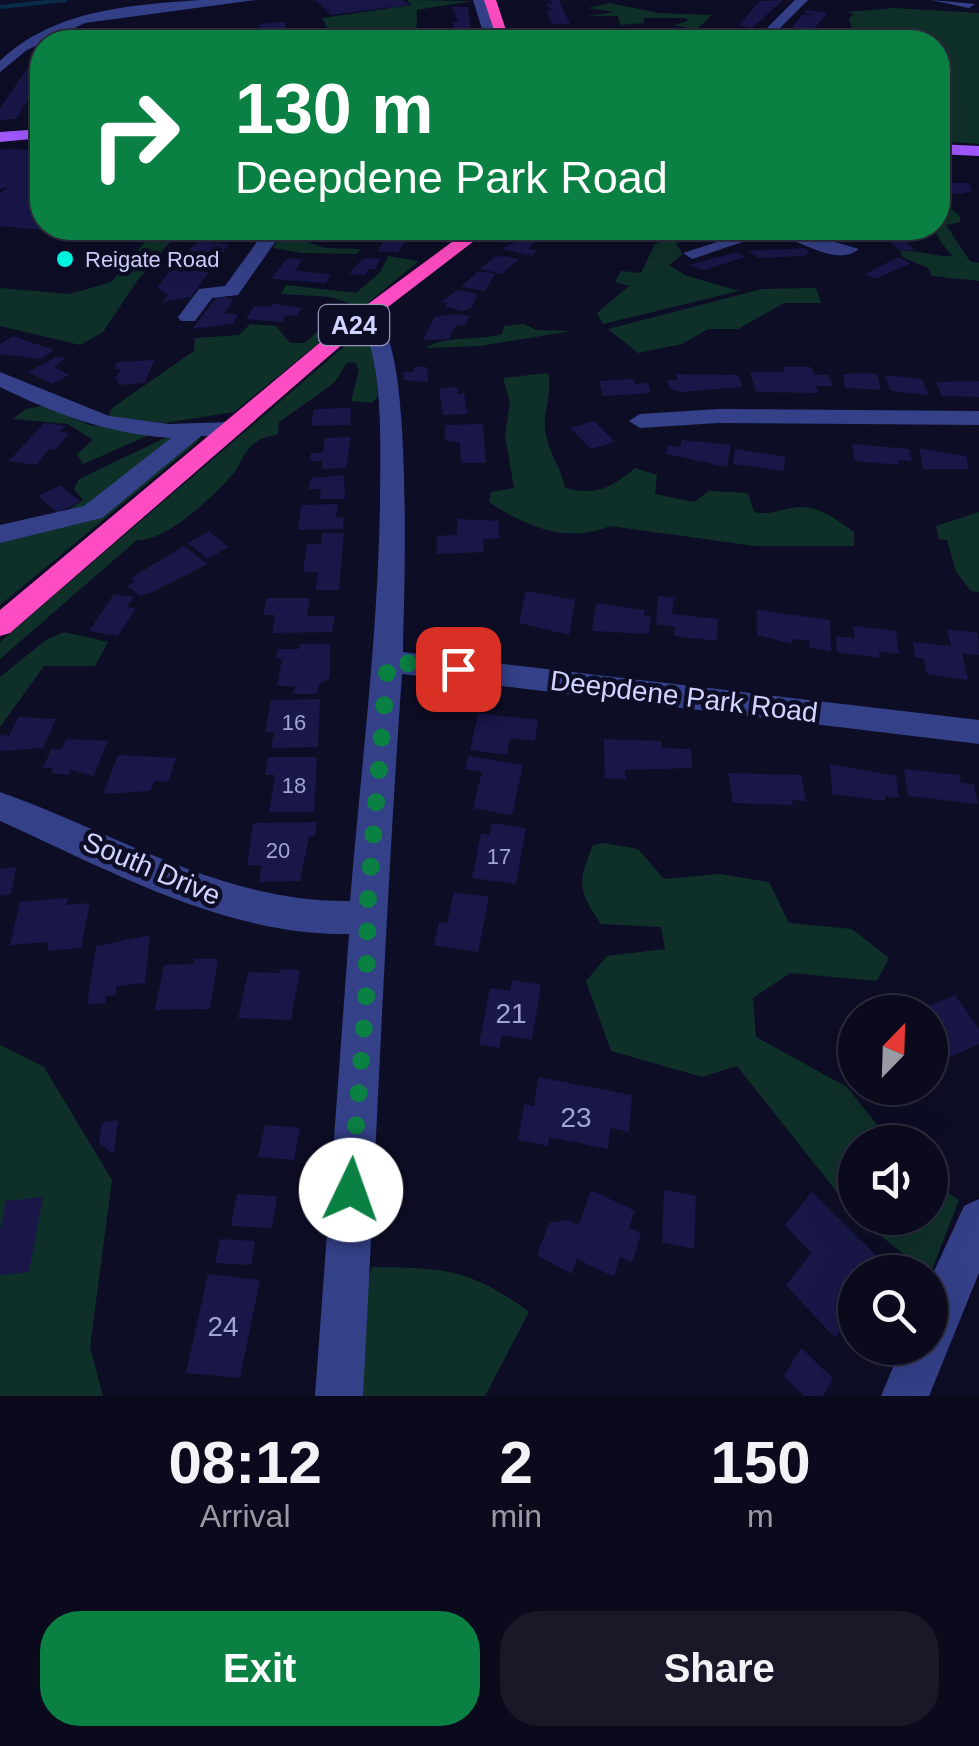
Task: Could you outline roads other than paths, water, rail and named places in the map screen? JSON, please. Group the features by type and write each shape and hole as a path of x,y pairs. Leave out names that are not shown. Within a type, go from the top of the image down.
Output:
{"highway":[{"path":"490,0 500,30"},
{"path":"506,0 515,30"},
{"name":"A24","path":"0,626 360,319 466,240"}],"main road":[{"path":"0,137 30,135"},
{"path":"950,150 979,152"}],"street":[{"path":"58,11 250,0"},
{"path":"479,0 488,30"},
{"path":"771,30 802,0"},
{"path":"938,0 969,4"},
{"path":"103,23 165,7"},
{"path":"57,30 165,7 202,9"},
{"path":"0,45 30,41"},
{"path":"0,68 24,44"},
{"path":"188,317 206,293 230,291 267,240"},
{"path":"692,253 734,240"},
{"path":"801,240 824,248 850,250"},
{"path":"339,1396 388,661 390,436 382,350 373,328 360,319"},
{"path":"0,380 94,421 149,430 231,428"},
{"path":"640,420 718,416 979,418"},
{"path":"0,534 69,522 92,512 195,430"},
{"name":"Deepdene Park Road","path":"388,661 979,732"},
{"name":"South Drive","path":"0,806 194,891 319,918 368,916"},
{"path":"948,1292 979,1222"},
{"path":"905,1396 917,1365"}],"waterway":[{"path":"0,7 65,0"}],"place":[{"name":"Reigate Road","path":"65,259"}]}
